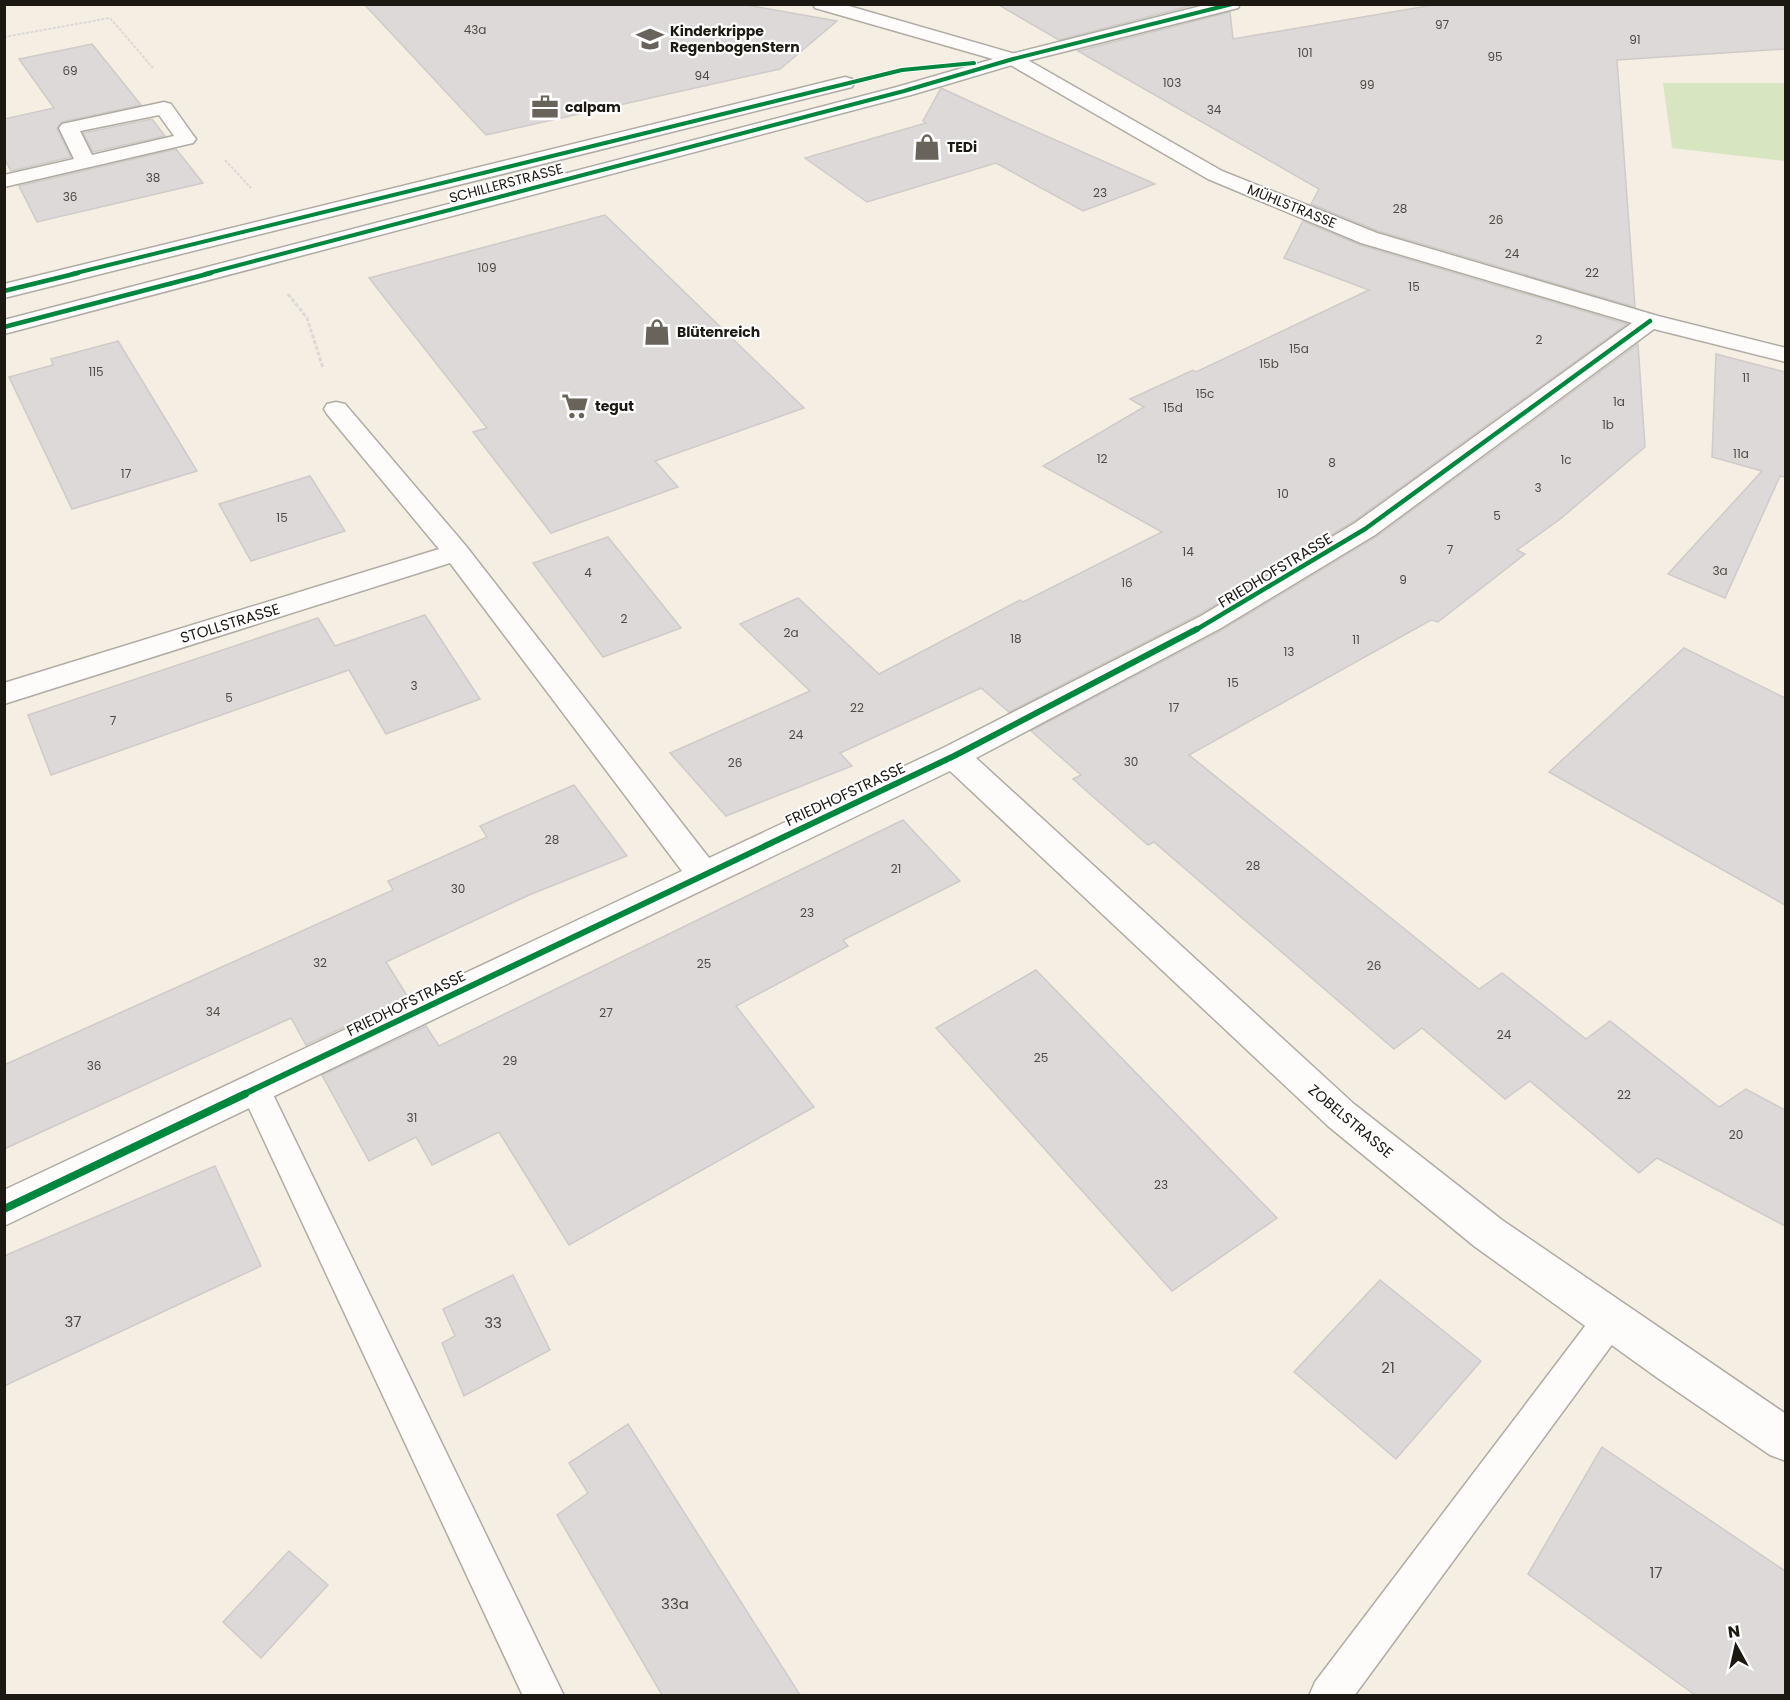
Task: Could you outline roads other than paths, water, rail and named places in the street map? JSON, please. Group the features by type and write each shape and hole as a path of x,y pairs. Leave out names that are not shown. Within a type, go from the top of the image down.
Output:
{"street":[{"name":"MÜHLSTRASSE","path":"821,4 1013,59 1215,175 1369,238 1650,321 1785,355"},
{"name":"SCHILLERSTRASSE","path":"4,327 904,91 1013,59 1232,4"},
{"name":"SCHILLERSTRASSE","path":"4,291 902,70 1013,59"},
{"path":"4,181 186,139 164,108 69,128 85,162"},
{"name":"FRIEDHOFSTRASSE","path":"4,1209 954,756 1211,622 1365,529 1650,321"},
{"path":"336,409 456,552 703,875"},
{"name":"STOLLSTRASSE","path":"4,694 456,552"},
{"name":"ZOBELSTRASSE","path":"954,756 1341,1115 1488,1233 1785,1440"}],"lane":[{"path":"255,1089 544,1695"},
{"path":"1329,1695 1610,1320"}],"place":[{"name":"Kinderkrippe RegenbogenStern","path":"650,39"},
{"name":"calpam","path":"545,107"},
{"name":"TEDi","path":"927,147"},
{"name":"Blütenreich","path":"657,332"},
{"name":"tegut","path":"575,406"}]}
